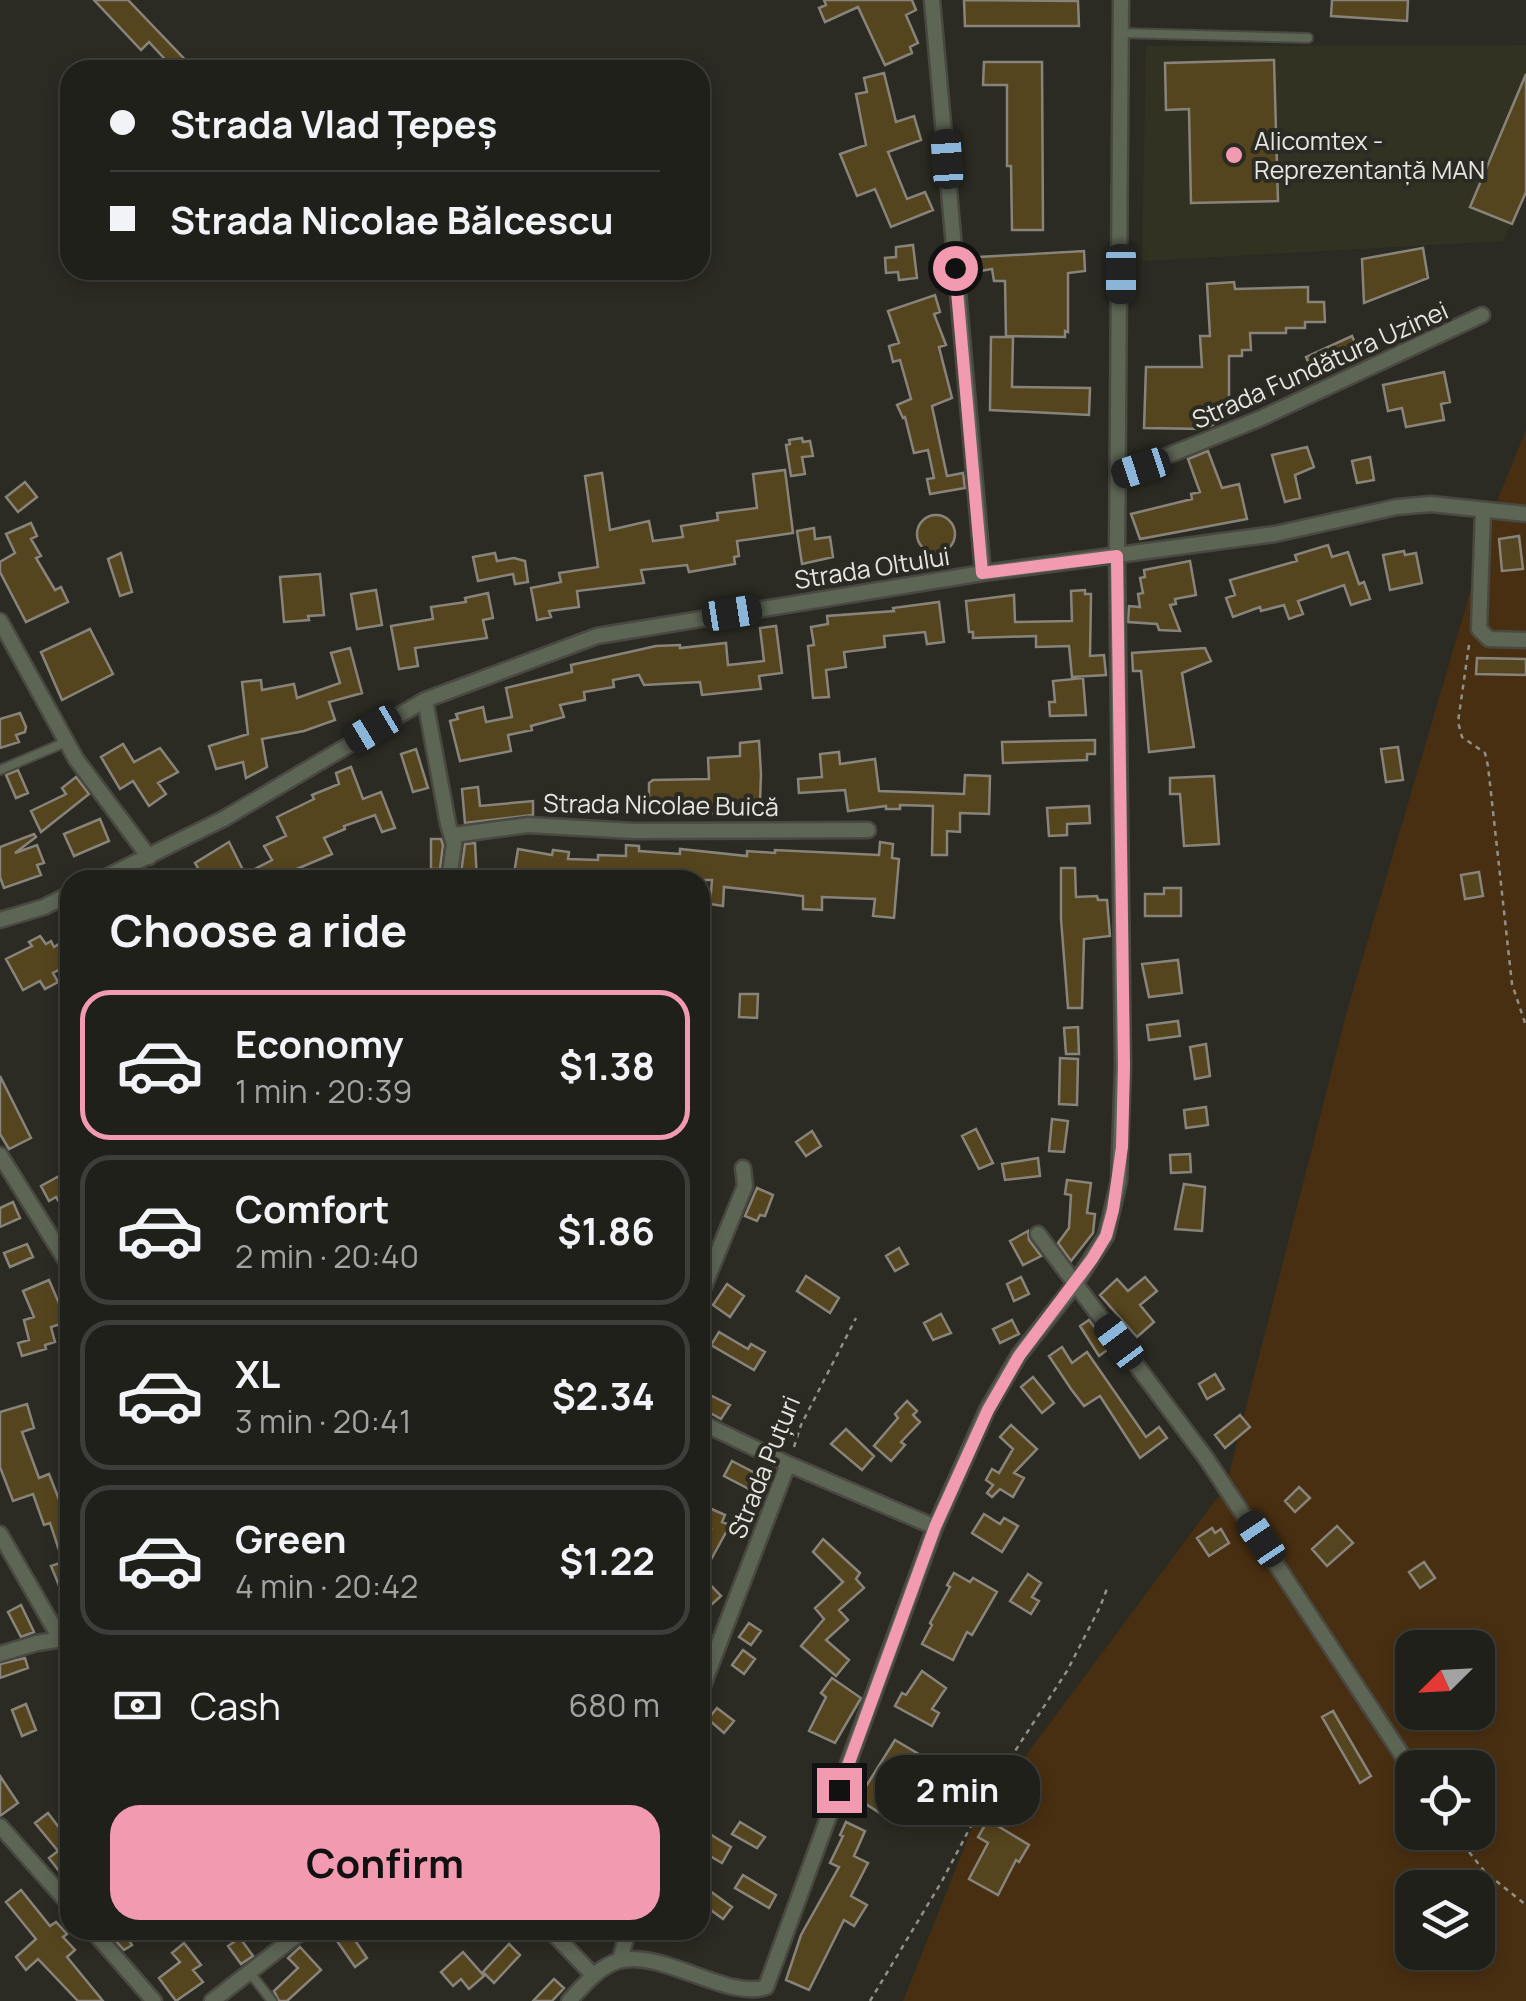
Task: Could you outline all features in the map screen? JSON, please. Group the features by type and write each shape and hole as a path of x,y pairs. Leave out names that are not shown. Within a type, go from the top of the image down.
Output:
{"street":[{"path":"932,0 982,573"},
{"path":"569,2001 593,1975 620,1960 639,1962 737,1999 754,1997 766,1987 935,1527 1004,1381 1106,1236 1122,1147 1124,952 1117,556 1122,0"},
{"name":"Strada Fundătura Uzinei","path":"1118,475 1259,419 1482,315"},
{"name":"Strada Oltului","path":"121,870 225,818 426,700 571,644 612,633 982,573 1275,534 1397,507 1431,504 1526,514"},
{"path":"1483,512 1479,629 1489,640 1526,640"},
{"path":"0,621 66,742 148,857"},
{"path":"426,700 448,824 454,835 450,870"},
{"name":"Strada Nicolae Buică","path":"454,835 528,825 634,830 868,830"},
{"path":"0,920 60,899"},
{"path":"0,1156 60,1251"},
{"path":"710,1272 745,1186 743,1168"},
{"path":"1038,1234 1206,1458 1399,1750"},
{"path":"710,1427 935,1527"},
{"name":"Strada Puțuri","path":"710,1667 788,1464"},
{"path":"0,1534 60,1629"},
{"path":"0,1654 60,1640"},
{"path":"0,1826 60,1894"},
{"path":"101,1940 154,2001"},
{"path":"212,2001 291,1940"},
{"path":"560,1940 593,1975"},
{"path":"620,1960 625,1940"}],"lane":[{"path":"1122,34 1308,38"},
{"path":"0,770 66,742"},
{"path":"249,1972 272,2001"}],"path":[{"path":"1479,629 1470,639 1458,722 1462,737 1484,754 1488,766 1512,984 1526,1026"},
{"name":"Strada Puțuri","path":"788,1464 802,1425 856,1318"},
{"path":"870,2001 942,1881 981,1804 1067,1670 1108,1586"},
{"path":"1468,1850 1485,1872 1526,1905"}],"shaded area":[{"path":"1526,45 1526,192 1503,241 1142,261 1146,46"},
{"path":"1526,430 1526,2001 903,2001 972,1828 1226,1486 1347,1011 1497,501"}],"building":[{"path":"94,0 128,0 185,60 166,60 149,42 141,50"},
{"path":"824,0 912,0 916,10 906,15 918,43 910,47 912,53 885,65 858,7 825,22 819,8 826,5"},
{"path":"964,0 1078,1 1079,26 965,26"},
{"path":"1332,0 1408,0 1407,21 1331,16"},
{"name":"Alicomtex - Reprezentanță MAN","path":"1274,60 1278,201 1191,203 1189,109 1166,110 1165,63"},
{"path":"984,62 1042,62 1043,230 1012,230 1007,85 983,85"},
{"path":"884,73 896,122 914,116 921,140 888,152 907,199 925,192 933,210 891,227 875,189 857,196 840,154 866,145 856,94 867,92 864,78"},
{"path":"1526,74 1526,192 1512,224 1470,207"},
{"path":"913,245 917,278 899,280 898,272 886,273 885,258 896,257 896,247"},
{"path":"1423,248 1428,278 1364,303 1362,259"},
{"path":"1084,251 1085,271 1068,273 1065,337 1006,336 1005,281 994,281 992,269 980,271 979,257"},
{"path":"1234,282 1235,289 1308,287 1308,302 1324,302 1325,322 1305,322 1305,328 1286,328 1286,333 1250,333 1251,350 1242,350 1242,356 1229,356 1229,416 1205,429 1144,428 1146,367 1202,367 1200,336 1210,336 1207,284"},
{"path":"935,295 940,312 934,314 946,345 939,347 952,398 932,406 947,476 963,473 965,488 930,494 927,479 934,478 928,450 914,453 905,417 897,405 911,399 900,360 893,362 889,346 899,343 888,311"},
{"path":"1352,336 1360,354 1314,374 1306,357"},
{"path":"991,337 1013,337 1012,387 1090,388 1089,415 990,410"},
{"path":"1444,372 1450,402 1441,404 1444,420 1406,427 1402,408 1388,411 1383,385"},
{"path":"802,438 803,442 810,441 813,456 802,457 805,474 791,476 786,445 789,440"},
{"path":"1307,447 1314,467 1295,475 1300,498 1285,502 1272,455"},
{"path":"1208,451 1222,488 1239,484 1247,519 1140,539 1131,514 1192,499 1191,494 1200,492 1188,459"},
{"path":"1370,457 1374,480 1357,483 1352,461"},
{"path":"785,470 793,533 737,541 739,556 734,557 735,564 689,572 687,565 641,570 644,583 577,591 579,607 549,611 551,617 537,620 531,588 561,582 559,573 598,567 585,476 602,473 610,530 649,521 653,541 683,537 681,526 718,520 717,513 757,508 753,474"},
{"path":"25,482 37,497 18,512 6,497"},
{"path":"936,515 949,521 955,534 949,547 936,553 923,547 917,534 923,521"},
{"path":"31,523 37,536 31,539 41,556 36,558 55,590 61,587 68,602 26,622 0,572 0,562 15,553 6,534"},
{"path":"814,528 815,539 830,537 833,557 802,564 797,531"},
{"path":"1519,536 1523,569 1502,571 1499,539"},
{"path":"1328,545 1332,557 1348,552 1359,584 1364,582 1370,599 1351,605 1344,585 1298,601 1303,614 1289,619 1284,605 1261,611 1260,607 1233,617 1226,598 1235,595 1230,580 1297,561 1295,555"},
{"path":"1404,551 1405,555 1416,553 1422,583 1390,590 1383,555"},
{"path":"121,553 132,592 120,596 108,559"},
{"path":"495,553 497,561 525,561 528,582 515,584 513,574 478,581 473,557"},
{"path":"1190,561 1196,595 1175,599 1176,604 1170,605 1180,631 1128,622 1129,606 1140,607 1138,594 1143,593 1140,578 1145,577 1144,570"},
{"path":"320,574 324,615 284,622 280,577"},
{"path":"376,590 382,625 357,629 351,594"},
{"path":"1085,590 1085,594 1091,594 1090,656 1104,655 1106,675 1072,677 1069,646 1036,647 1036,636 973,638 973,632 969,632 966,601 1014,595 1015,622 1072,621 1071,591"},
{"path":"488,593 493,618 483,620 487,638 415,648 418,666 399,669 391,626 433,619 431,607 466,602 465,598"},
{"path":"939,602 944,642 927,644 925,632 884,636 885,647 844,652 846,667 826,670 829,697 813,698 808,646 814,645 811,627 828,624 827,616 894,611 893,608"},
{"path":"776,626 782,673 759,676 761,689 702,695 700,682 644,685 639,675 613,680 614,687 584,692 585,700 560,705 564,717 508,735 511,751 460,761 450,721 458,719 456,714 483,707 486,722 512,717 506,688 572,672 571,665 656,646 680,648 726,643 728,665 764,661 760,628"},
{"path":"90,629 113,674 62,700 41,652"},
{"path":"350,648 362,693 329,702 335,720 262,739 267,767 246,778 243,762 216,769 209,746 248,734 242,682 261,680 262,690 294,684 297,698 340,683 331,653"},
{"path":"1205,648 1211,661 1182,673 1194,747 1149,752 1141,671 1133,671 1132,653"},
{"path":"1477,658 1526,659 1526,675 1476,674"},
{"path":"1083,678 1086,715 1050,716 1049,702 1055,702 1053,681"},
{"path":"20,713 25,732 16,735 19,742 0,748 0,719"},
{"path":"1095,740 1095,754 1087,754 1087,760 1003,763 1002,742"},
{"path":"759,741 760,803 756,807 713,813 680,810 680,803 649,804 649,783 653,780 709,779 708,758 740,756 740,743"},
{"path":"123,744 134,762 160,748 178,772 158,783 166,794 149,806 133,781 120,789 101,757"},
{"path":"1398,747 1403,780 1386,782 1381,749"},
{"path":"416,749 428,788 413,792 401,754"},
{"path":"839,752 840,764 875,759 879,791 964,794 965,775 990,776 989,814 960,813 960,832 947,831 947,855 932,855 933,806 848,811 845,790 799,793 798,779 822,777 820,754"},
{"path":"351,767 363,799 381,792 395,828 382,832 375,815 324,838 332,854 294,870 253,870 272,860 264,846 286,836 277,817 339,784 336,773"},
{"path":"18,770 28,793 16,798 6,775"},
{"path":"1214,776 1219,844 1184,846 1180,794 1170,794 1170,778"},
{"path":"76,777 89,794 41,832 31,811 66,794 62,788"},
{"path":"478,787 480,806 533,801 533,815 465,823 462,789"},
{"path":"1089,806 1090,823 1067,824 1067,835 1049,836 1047,808"},
{"path":"100,819 109,841 74,856 64,834"},
{"path":"34,834 36,837 15,853 37,845 44,863 37,865 41,875 4,888 0,847"},
{"path":"431,839 441,839 443,845 440,869 431,869"},
{"path":"229,842 243,870 199,870 195,863"},
{"path":"880,842 893,844 892,858 899,859 894,918 873,916 875,899 822,897 822,910 803,909 803,896 724,887 723,906 710,904 710,870 515,870 518,849 552,855 553,850 569,852 568,859 598,860 598,855 626,856 626,845 639,846 639,851 680,854 680,849 747,856 747,851 775,850 879,855"},
{"path":"475,843 476,870 461,870 465,844"},
{"path":"1061,868 1075,868 1076,897 1097,896 1098,900 1107,900 1110,936 1084,939 1082,1008 1068,1008"},
{"path":"1479,872 1483,896 1465,899 1461,875"},
{"path":"1164,888 1181,888 1181,916 1145,916 1145,894 1164,894"},
{"path":"40,936 54,947 60,943 60,969 53,973 58,982 45,989 40,981 23,990 6,959 32,946 29,942"},
{"path":"1178,960 1182,993 1149,997 1142,964"},
{"path":"740,994 758,994 757,1018 739,1017"},
{"path":"1178,1021 1180,1036 1149,1040 1147,1025"},
{"path":"1078,1027 1079,1054 1066,1054 1064,1028"},
{"path":"1206,1044 1210,1076 1195,1079 1190,1047"},
{"path":"1060,1058 1078,1059 1077,1105 1059,1104"},
{"path":"0,1076 31,1138 9,1149 0,1134"},
{"path":"1206,1107 1208,1125 1186,1128 1184,1110"},
{"path":"1052,1119 1068,1121 1064,1152 1049,1151"},
{"path":"976,1129 993,1163 979,1169 962,1136"},
{"path":"812,1131 821,1146 806,1156 796,1142"},
{"path":"1190,1154 1191,1172 1171,1173 1170,1155"},
{"path":"1038,1158 1040,1176 1005,1180 1002,1164"},
{"path":"60,1176 60,1203 56,1197 49,1201 41,1186"},
{"path":"1067,1180 1091,1183 1087,1213 1095,1214 1093,1233 1071,1261 1058,1243 1069,1228 1071,1195 1065,1194"},
{"path":"1184,1184 1205,1187 1202,1231 1175,1229"},
{"path":"757,1188 773,1195 765,1216 760,1215 757,1221 745,1216"},
{"path":"13,1202 20,1218 0,1227 0,1208"},
{"path":"1028,1231 1029,1240 1041,1256 1023,1265 1010,1241"},
{"path":"27,1244 33,1257 10,1267 4,1253"},
{"path":"899,1248 908,1264 895,1271 886,1256"},
{"path":"806,1276 839,1298 830,1313 797,1291"},
{"path":"1021,1277 1029,1294 1014,1301 1007,1284"},
{"path":"1145,1277 1157,1291 1140,1305 1154,1322 1137,1337 1100,1295 1117,1279 1128,1291"},
{"path":"49,1280 60,1306 60,1324 51,1327 55,1342 22,1356 18,1343 29,1340 24,1320 34,1317 23,1291"},
{"path":"727,1284 744,1296 730,1317 713,1305"},
{"path":"941,1314 951,1333 933,1340 924,1323"},
{"path":"1012,1320 1019,1334 1000,1343 993,1329"},
{"path":"1089,1320 1110,1348 1099,1356 1080,1326"},
{"path":"719,1332 748,1349 751,1344 765,1352 754,1370 711,1345"},
{"path":"1062,1347 1072,1363 1087,1352 1146,1437 1159,1427 1167,1438 1140,1458 1100,1396 1084,1406 1071,1389 1049,1356"},
{"path":"1215,1374 1224,1389 1207,1399 1199,1384"},
{"path":"1033,1377 1054,1403 1042,1413 1021,1387"},
{"path":"710,1395 730,1405 721,1419 710,1413"},
{"path":"907,1401 917,1411 913,1415 920,1422 901,1442 905,1445 891,1461 874,1446"},
{"path":"27,1404 34,1428 22,1432 39,1478 49,1474 60,1502 60,1553 50,1523 44,1525 33,1494 13,1501 0,1467 0,1412"},
{"path":"1240,1415 1250,1427 1225,1448 1215,1435"},
{"path":"1011,1425 1037,1449 1014,1473 1024,1478 1013,1497 1000,1489 992,1497 987,1493 993,1485 986,1480 992,1469 999,1473 1013,1449 1000,1437"},
{"path":"846,1429 874,1456 862,1470 831,1444"},
{"path":"732,1461 757,1474 749,1489 724,1476"},
{"path":"1299,1487 1310,1498 1295,1512 1285,1501"},
{"path":"710,1508 725,1515 722,1522 730,1525 710,1561 710,1531"},
{"path":"984,1514 1000,1524 1004,1518 1018,1526 1002,1552 972,1533"},
{"path":"1337,1526 1353,1543 1327,1566 1312,1549"},
{"path":"1212,1528 1215,1533 1221,1529 1229,1543 1209,1556 1197,1538"},
{"path":"823,1539 860,1573 856,1579 864,1588 839,1610 848,1620 826,1640 849,1660 836,1676 801,1646 824,1619 815,1608 843,1582 813,1552"},
{"path":"1424,1562 1435,1578 1420,1588 1409,1572"},
{"path":"60,1563 60,1588 51,1566"},
{"path":"954,1573 970,1582 973,1578 997,1592 972,1635 967,1632 953,1660 922,1644"},
{"path":"1028,1574 1041,1583 1032,1597 1039,1601 1031,1614 1010,1601"},
{"path":"710,1584 721,1596 710,1604"},
{"path":"21,1605 34,1632 21,1637 8,1612"},
{"path":"749,1623 761,1631 751,1645 739,1637"},
{"path":"743,1650 755,1659 744,1674 732,1665"},
{"path":"25,1658 28,1668 0,1678 0,1664"},
{"path":"922,1671 946,1688 932,1709 939,1713 932,1726 895,1706"},
{"path":"832,1678 861,1698 835,1743 809,1731 826,1697 821,1693"},
{"path":"26,1704 36,1730 22,1736 12,1710"},
{"path":"717,1708 734,1721 724,1733 710,1717"},
{"path":"1333,1711 1371,1776 1360,1783 1322,1717"},
{"path":"895,1740 922,1756 912,1772 905,1768 883,1815 858,1799"},
{"path":"0,1776 18,1803 0,1816"},
{"path":"48,1813 60,1829 59,1871 49,1858 58,1851 35,1823"},
{"path":"988,1820 1029,1845 1019,1862 1016,1860 998,1895 969,1879 988,1843 978,1837"},
{"path":"740,1822 765,1837 757,1848 732,1834"},
{"path":"846,1822 865,1831 854,1856 868,1863 851,1896 867,1905 854,1926 844,1920 809,1990 786,1980 801,1935 839,1867 830,1863"},
{"path":"710,1834 731,1847 722,1863 710,1856"},
{"path":"743,1875 776,1895 769,1908 735,1888"},
{"path":"21,1890 50,1926 56,1922 60,1940 66,1940 75,1950 67,1957 103,2001 78,2001 38,1959 26,1970 16,1957 36,1939 6,1902"},
{"path":"710,1891 732,1907 723,1919 710,1909"},
{"path":"115,1940 129,1940 132,1945 124,1950"},
{"path":"241,1940 253,1956 241,1964 228,1946"},
{"path":"336,1940 355,1940 367,1958 355,1967"},
{"path":"184,1943 201,1965 193,1970 203,1982 176,2001 159,1978 180,1962 172,1953"},
{"path":"509,1944 520,1955 494,1983 483,1972"},
{"path":"300,1947 321,1970 287,2001 279,2001 274,1991 298,1968 288,1958"},
{"path":"463,1952 484,1976 469,1989 461,1979 453,1986 441,1972"},
{"path":"554,1979 564,1988 552,2001 533,2001"}],"place":[{"name":"Alicomtex - Reprezentanță MAN","path":"1234,155"}],"route":[{"path":"839,1790 935,1527 988,1410 1019,1356 1075,1284 1106,1236 1122,1147 1124,952 1117,556 982,573 955,268"}]}
